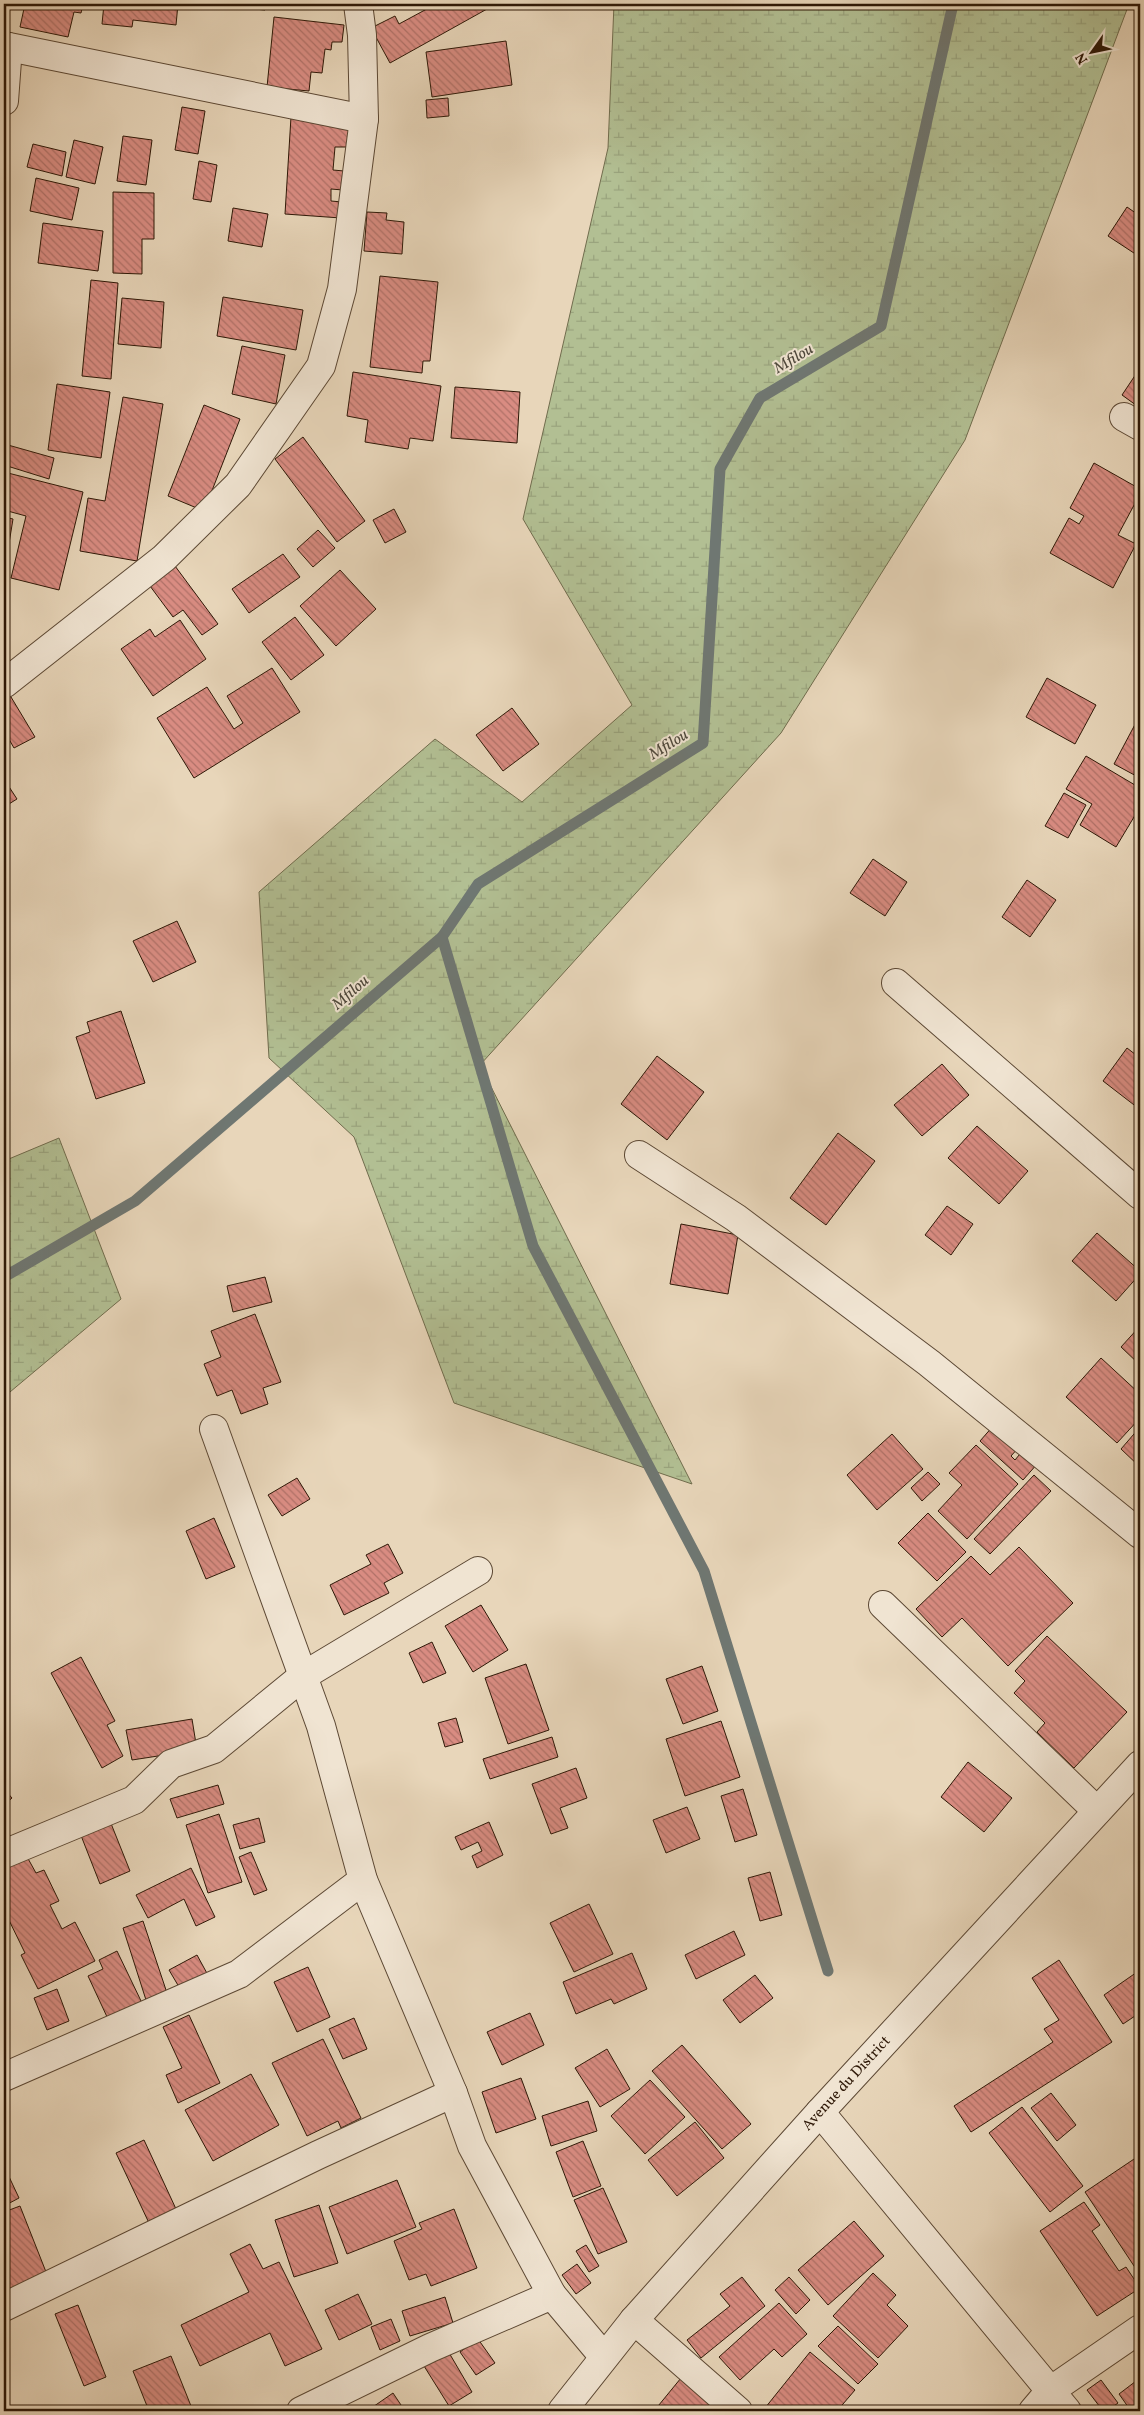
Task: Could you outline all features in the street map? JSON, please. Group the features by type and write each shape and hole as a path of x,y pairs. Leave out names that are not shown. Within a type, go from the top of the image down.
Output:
{"street":[{"path":"4,684 164,558 238,485 321,366 342,289 364,119 362,35 358,4"},
{"path":"4,101 6,46 364,119"},
{"path":"896,983 1140,1195"},
{"path":"639,1155 736,1218 913,1351 1140,1534"},
{"path":"214,1429 321,1726 363,1880 453,2093 472,2146 552,2296 604,2357"},
{"path":"4,1854 134,1800 171,1764 214,1749 303,1676 478,1572"},
{"path":"883,1605 1097,1810"},
{"name":"Avenue du District","path":"562,2411 634,2320 820,2112 1140,1765"},
{"path":"4,2077 239,1974 363,1880"},
{"path":"4,2306 318,2155 453,2093"},
{"path":"820,2112 1050,2405 1140,2329"},
{"path":"301,2411 430,2348 552,2296"},
{"path":"634,2320 738,2411"}],"green space":[{"path":"614,4 1129,4 965,440 781,733 480,1065 692,1484 454,1403 354,1137 269,1058 259,892 435,739 522,802 632,705 523,519 608,148"},
{"path":"59,1138 121,1299 4,1397 4,1161"}],"building":[{"path":"25,4 83,4 81,13 74,12 68,37 20,27"},
{"path":"104,4 178,4 176,25 133,20 132,27 102,24"},
{"path":"197,4 265,4 265,10"},
{"path":"436,4 496,4 390,63 371,28 395,16 399,24"},
{"path":"274,17 344,25 342,42 332,42 331,50 325,49 322,73 311,72 309,91 267,87"},
{"path":"506,41 512,85 432,97 426,52"},
{"path":"448,98 449,116 427,118 426,100"},
{"path":"182,107 205,111 198,154 175,150"},
{"path":"291,117 352,121 350,147 335,147 333,170 344,171 343,190 331,189 331,201 342,202 341,218 285,214"},
{"path":"123,136 152,140 146,185 117,181"},
{"path":"74,140 103,147 95,184 66,177"},
{"path":"33,144 66,152 62,176 27,167"},
{"path":"199,161 217,165 211,202 193,199"},
{"path":"36,178 79,188 72,220 30,211"},
{"path":"113,192 154,193 154,239 142,239 142,274 113,273"},
{"path":"1127,207 1140,216 1140,257 1108,236"},
{"path":"233,208 268,214 262,247 228,241"},
{"path":"367,212 387,213 386,220 404,222 402,254 364,251"},
{"path":"43,223 103,231 98,271 38,263"},
{"path":"380,276 438,282 430,361 423,361 422,373 370,367"},
{"path":"91,280 118,283 111,379 82,376"},
{"path":"223,297 303,310 296,350 217,336"},
{"path":"122,298 164,302 161,348 118,344"},
{"path":"242,346 285,355 276,404 232,394"},
{"path":"1140,368 1140,408 1122,395"},
{"path":"353,372 441,386 433,441 410,438 408,449 365,442 368,420 347,416"},
{"path":"57,384 110,392 101,458 48,450"},
{"path":"455,387 520,392 517,443 451,438"},
{"path":"123,397 163,404 137,561 80,551 88,498 105,501"},
{"path":"204,405 240,419 204,511 168,496"},
{"path":"303,437 365,521 337,542 275,459"},
{"path":"8,445 54,458 49,479 4,465"},
{"path":"1094,463 1140,489 1140,494 1118,535 1136,544 1113,588 1050,553 1069,518 1079,524 1084,516 1070,508"},
{"path":"4,472 83,492 59,590 11,578 26,516 4,510"},
{"path":"394,509 406,532 385,543 373,520"},
{"path":"4,517 13,519 4,574"},
{"path":"318,530 335,548 313,567 297,549"},
{"path":"283,554 300,577 249,613 232,589"},
{"path":"175,566 218,624 202,635 183,610 173,617 150,586"},
{"path":"340,570 376,609 336,646 300,606"},
{"path":"295,617 324,655 291,680 262,642"},
{"path":"180,620 206,659 153,696 121,649 150,629 155,637"},
{"path":"272,668 300,712 194,778 157,718 207,687 234,729 243,723 227,696"},
{"path":"1047,678 1096,705 1075,744 1026,717"},
{"path":"8,692 35,737 14,748 6,734 4,735 4,694"},
{"path":"512,708 539,744 503,771 476,735"},
{"path":"1140,715 1140,778 1114,764"},
{"path":"1086,756 1140,788 1140,807 1116,847 1080,825 1092,804 1066,789"},
{"path":"4,779 17,799 4,807"},
{"path":"1064,793 1086,805 1068,838 1045,826"},
{"path":"873,859 907,882 885,916 850,893"},
{"path":"1027,880 1056,900 1030,937 1002,917"},
{"path":"177,921 196,962 153,982 133,941"},
{"path":"121,1011 145,1083 96,1099 76,1037 90,1032 87,1022"},
{"path":"1127,1048 1140,1058 1140,1105 1138,1108 1103,1081"},
{"path":"657,1056 704,1092 667,1140 621,1104"},
{"path":"942,1064 969,1095 922,1136 894,1105"},
{"path":"977,1126 1028,1171 999,1204 948,1158"},
{"path":"838,1133 875,1161 826,1225 790,1198"},
{"path":"947,1206 973,1224 951,1255 925,1235"},
{"path":"681,1224 738,1235 728,1294 670,1284"},
{"path":"1097,1233 1140,1271 1140,1274 1116,1301 1072,1261"},
{"path":"265,1277 272,1302 233,1312 227,1286"},
{"path":"255,1314 281,1382 263,1388 268,1404 241,1414 232,1390 217,1396 204,1364 221,1357 211,1331"},
{"path":"1140,1326 1140,1365 1121,1347"},
{"path":"1101,1358 1140,1394 1140,1418 1117,1443 1066,1397"},
{"path":"994,1425 1019,1447 1011,1456 1015,1460 1024,1449 1038,1463 1023,1480 980,1441"},
{"path":"1140,1427 1140,1467 1121,1449"},
{"path":"892,1434 923,1469 877,1510 847,1475"},
{"path":"976,1445 1018,1484 967,1539 938,1511 962,1485 949,1473"},
{"path":"928,1472 940,1484 922,1501 911,1488"},
{"path":"1034,1475 1051,1491 990,1554 974,1539"},
{"path":"297,1478 310,1499 282,1516 268,1495"},
{"path":"928,1513 966,1552 937,1581 898,1543"},
{"path":"214,1518 235,1567 206,1579 186,1531"},
{"path":"388,1544 403,1573 384,1583 389,1593 344,1615 330,1585 371,1564 366,1555"},
{"path":"1019,1547 1073,1603 1008,1666 962,1618 942,1637 916,1609 971,1556 990,1575"},
{"path":"481,1605 508,1650 473,1672 445,1626"},
{"path":"1047,1636 1127,1712 1074,1768 1037,1732 1045,1723 1014,1693 1025,1681 1015,1671"},
{"path":"432,1642 446,1673 423,1683 409,1653"},
{"path":"81,1657 115,1721 107,1725 123,1756 102,1768 51,1673"},
{"path":"526,1664 549,1730 508,1744 485,1678"},
{"path":"702,1666 718,1711 683,1724 666,1679"},
{"path":"456,1718 463,1742 445,1747 438,1723"},
{"path":"192,1719 197,1750 132,1760 126,1730"},
{"path":"721,1721 740,1777 685,1796 666,1739"},
{"path":"552,1737 558,1757 490,1779 483,1759"},
{"path":"968,1762 1012,1798 984,1832 941,1797"},
{"path":"576,1768 587,1798 560,1808 568,1828 551,1834 532,1784"},
{"path":"218,1785 224,1804 177,1818 170,1799"},
{"path":"4,1789 12,1798 4,1805"},
{"path":"743,1789 757,1835 735,1842 721,1796"},
{"path":"687,1807 700,1839 666,1853 653,1820"},
{"path":"219,1814 242,1882 208,1893 186,1825"},
{"path":"259,1818 265,1842 240,1849 233,1825"},
{"path":"110,1821 130,1871 100,1884 80,1833"},
{"path":"489,1822 503,1855 477,1868 472,1856 482,1851 478,1842 461,1850 455,1837"},
{"path":"251,1852 267,1890 254,1895 239,1857"},
{"path":"26,1855 36,1873 44,1870 59,1901 50,1905 62,1929 75,1922 95,1961 38,1989 21,1955 25,1953 4,1910 4,1866"},
{"path":"191,1868 215,1917 196,1926 184,1899 148,1918 136,1895"},
{"path":"770,1872 782,1915 760,1921 748,1878"},
{"path":"589,1904 613,1954 574,1972 550,1923"},
{"path":"143,1921 167,1993 146,2000 123,1928"},
{"path":"734,1931 745,1955 696,1979 685,1955"},
{"path":"117,1951 142,2003 108,2019 88,1976 103,1969 99,1960"},
{"path":"632,1953 647,1989 614,2004 611,1999 576,2014 563,1982"},
{"path":"197,1955 209,1977 182,1992 169,1970"},
{"path":"1059,1960 1112,2042 971,2132 954,2106 1053,2042 1044,2029 1059,2020 1032,1978"},
{"path":"308,1967 330,2017 297,2032 274,1982"},
{"path":"1140,1970 1140,2017 1138,2014 1123,2024 1104,1995"},
{"path":"755,1975 773,1998 740,2023 723,2000"},
{"path":"57,1989 69,2021 47,2030 34,1998"},
{"path":"530,2013 544,2045 502,2065 487,2032"},
{"path":"189,2015 220,2083 178,2103 166,2075 182,2068 163,2027"},
{"path":"354,2018 367,2049 343,2059 329,2029"},
{"path":"323,2039 361,2118 341,2128 338,2121 307,2136 272,2063"},
{"path":"682,2045 751,2124 722,2149 652,2071"},
{"path":"607,2049 630,2089 600,2107 575,2068"},
{"path":"251,2074 279,2125 213,2161 185,2110"},
{"path":"521,2078 536,2119 496,2133 482,2092"},
{"path":"650,2080 685,2117 645,2154 611,2116"},
{"path":"1051,2093 1076,2125 1057,2141 1031,2108"},
{"path":"588,2101 597,2131 551,2146 542,2116"},
{"path":"1022,2107 1083,2186 1050,2212 989,2133"},
{"path":"695,2122 724,2158 677,2196 648,2160"},
{"path":"144,2140 176,2209 149,2223 116,2153"},
{"path":"583,2141 601,2186 573,2197 556,2152"},
{"path":"1140,2155 1140,2275 1085,2192"},
{"path":"4,2166 19,2198 4,2206"},
{"path":"397,2180 416,2227 347,2254 329,2207"},
{"path":"603,2188 627,2242 598,2254 574,2200"},
{"path":"1084,2202 1100,2225 1092,2231 1119,2271 1126,2267 1140,2288 1097,2316 1040,2231"},
{"path":"319,2205 338,2263 294,2277 275,2220"},
{"path":"20,2206 48,2277 5,2293 4,2212"},
{"path":"454,2209 477,2268 431,2286 426,2274 409,2280 394,2241 422,2229 419,2223"},
{"path":"854,2221 884,2256 828,2305 798,2270"},
{"path":"250,2244 263,2269 279,2262 322,2349 285,2366 270,2333 200,2366 181,2325 249,2292 230,2254"},
{"path":"586,2245 599,2266 589,2272 576,2251"},
{"path":"577,2264 591,2283 576,2294 562,2275"},
{"path":"873,2273 896,2295 887,2305 908,2326 878,2358 833,2316"},
{"path":"742,2277 765,2306 701,2358 687,2340 730,2306 720,2294"},
{"path":"789,2277 810,2300 796,2314 775,2290"},
{"path":"358,2294 372,2324 339,2340 325,2310"},
{"path":"445,2297 453,2323 410,2336 402,2311"},
{"path":"779,2303 807,2334 782,2357 774,2349 740,2380 719,2357"},
{"path":"78,2305 106,2377 84,2386 55,2314"},
{"path":"391,2319 400,2341 380,2350 371,2327"},
{"path":"838,2326 878,2364 858,2384 818,2346"},
{"path":"478,2339 495,2363 476,2375 460,2352"},
{"path":"448,2351 472,2392 449,2406 424,2366"},
{"path":"810,2352 855,2390 837,2411 769,2411 765,2408"},
{"path":"171,2356 193,2411 149,2411 133,2371"},
{"path":"681,2378 720,2411 654,2411"},
{"path":"1140,2378 1140,2411 1131,2411 1119,2394"},
{"path":"1101,2380 1118,2403 1107,2411 1103,2411 1087,2390"},
{"path":"393,2393 405,2411 367,2411"}],"waterway":[{"name":"Mfilou","path":"4,1277 135,1201 442,937 478,884 703,743 720,469 760,398 881,326 953,4"},
{"path":"442,937 533,1246 704,1571 828,1971"}]}
